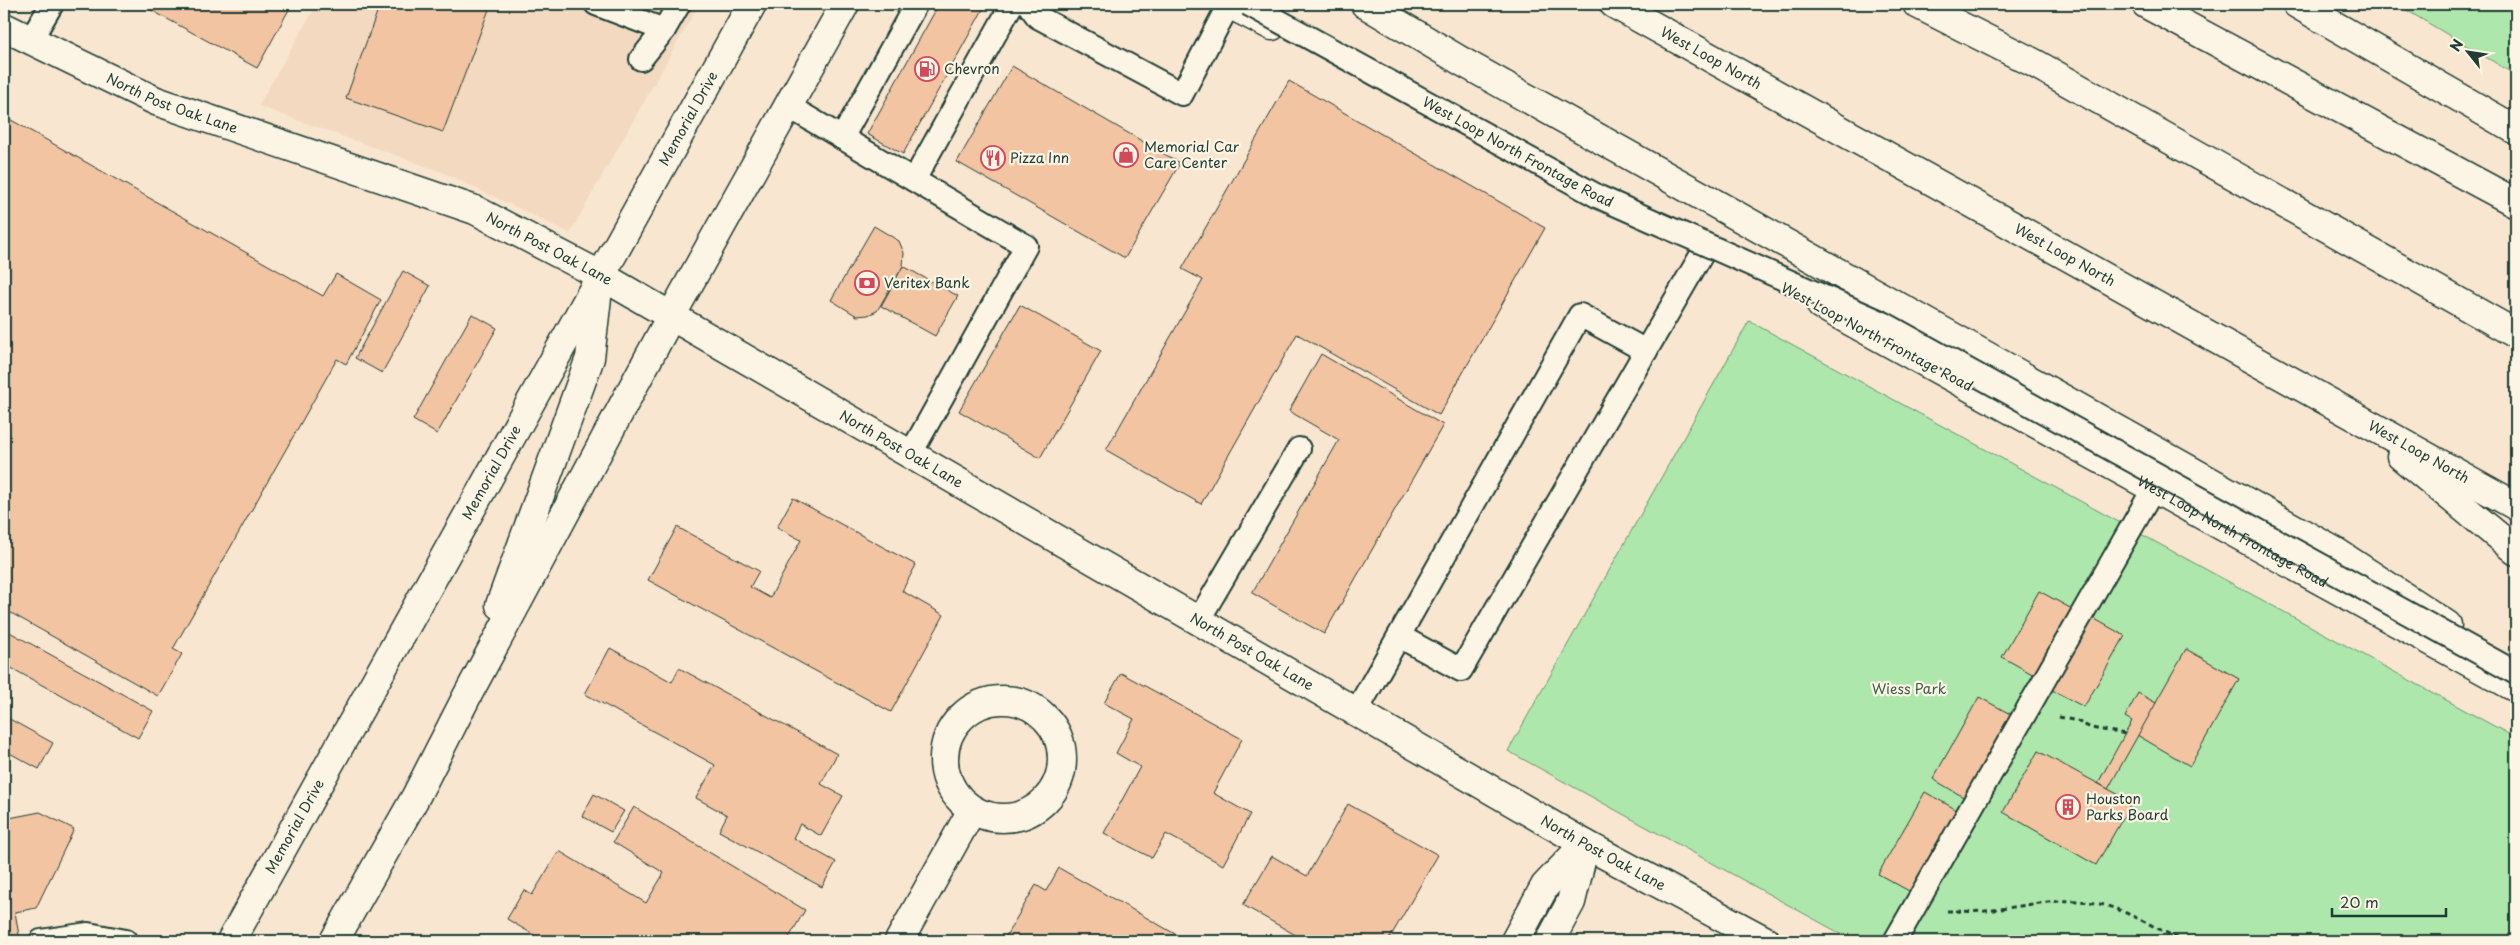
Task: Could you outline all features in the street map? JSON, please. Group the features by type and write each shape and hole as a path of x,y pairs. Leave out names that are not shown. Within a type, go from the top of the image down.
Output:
{"main road":[{"name":"Memorial Drive","path":"231,941 752,4"},
{"path":"334,941 415,798 467,696 670,318 845,4"},
{"name":"West Loop North Frontage Road","path":"1229,4 1830,310 2516,688"},
{"path":"1364,4 2336,552 2516,672"},
{"name":"West Loop North","path":"1614,4 2516,506"},
{"path":"1917,4 2034,63 2516,334"},
{"path":"1945,4 2034,63"},
{"path":"2146,4 2516,203"},
{"path":"2297,4 2516,130"},
{"name":"North Post Oak Lane","path":"4,27 156,101 475,210 600,276 1586,844 1766,941"},
{"path":"467,696 590,358 600,276"},
{"path":"2348,412 2516,550"},
{"path":"1000,699 1018,701 1036,709 1051,723 1060,741 1062,762 1058,781 1047,799 1031,811 1011,818 991,817 972,810 958,798 948,781 944,763 945,744 952,727 965,712 981,703 1000,699"},
{"path":"899,941 972,810"},
{"path":"1515,941 1545,886 1586,844"},
{"path":"1550,941 1571,902 1586,844"}],"lane":[{"path":"30,41 52,4"},
{"path":"596,4 664,30"},
{"path":"640,59 664,30 679,4"},
{"path":"842,138 916,4"},
{"path":"914,180 1012,4"},
{"path":"1028,4 1038,17 1182,94 1229,4"},
{"path":"1248,4 1599,197 1883,323 2516,672"},
{"path":"788,106 1026,246 910,455"},
{"path":"1399,636 1462,670 1706,246"},
{"path":"1356,712 1580,315 1646,351"},
{"path":"1198,621 1299,449"},
{"path":"1894,941 2154,488"},
{"path":"41,941 88,934 126,941"}],"path":[{"path":"2027,709 2077,721 2091,728 2126,734"},
{"path":"1911,912 1984,911 2055,900 2078,901 2102,904 2185,941"}],"shaded area":[{"path":"317,4 699,4 570,233 442,172 258,106"}],"green space":[{"path":"2396,4 2516,4 2516,75"},
{"name":"Wiess Park","path":"1749,321 2516,738 2516,941 1854,941 1508,751"}],"building":[{"path":"140,4 292,4 257,68"},
{"path":"380,4 491,4 443,132 346,98"},
{"name":"Chevron","path":"939,4 986,4 903,154 867,134"},
{"path":"1012,66 1180,163 1125,258 957,162"},
{"path":"1289,81 1545,228 1439,415 1297,334 1201,504 1106,450 1203,280 1182,269"},
{"path":"4,116 323,296 336,274 381,300 346,364 337,359 173,649 182,654 158,696 4,609"},
{"name":"Veritex Bank","path":"874,226 899,241 904,253 903,266 877,311 868,315 857,316 831,300"},
{"path":"903,266 958,296 935,336 881,306"},
{"path":"403,271 430,286 382,373 355,358"},
{"path":"1020,305 1101,351 1040,458 959,411"},
{"path":"472,314 497,328 437,434 413,420"},
{"path":"1321,354 1443,425 1324,634 1252,593 1339,440 1289,411"},
{"path":"793,498 916,565 902,591 944,615 891,712 648,580 677,527 759,571 750,587 770,598 801,540 777,527"},
{"path":"2039,591 2072,609 2034,675 2002,657"},
{"path":"2093,618 2125,636 2084,707 2052,690"},
{"path":"4,629 153,711 138,738 4,664"},
{"path":"610,648 672,682 679,668 837,754 821,784 843,796 821,836 800,824 793,838 836,862 822,887 719,831 727,815 696,798 715,765 585,694"},
{"name":"Houston Parks Board","path":"2186,649 2239,679 2190,766 2137,735"},
{"path":"1121,673 1242,739 1213,793 1250,814 1223,865 1166,834 1152,858 1104,833 1140,767 1116,753 1134,719 1104,703"},
{"path":"2138,693 2156,703 2108,789 2098,783 2132,721 2125,717"},
{"path":"1979,697 2012,715 1965,798 1933,779"},
{"path":"4,716 53,743 39,769 4,750"},
{"name":"Houston Parks Board","path":"2038,751 2132,802 2096,865 2003,812"},
{"path":"1925,792 1957,810 1911,892 1878,874"},
{"path":"594,794 624,811 611,832 582,816"},
{"path":"1348,804 1438,855 1388,941 1306,941 1243,905 1272,856 1307,876"},
{"path":"634,807 805,910 787,941 632,941 628,939 626,941 544,941 507,919 524,890 532,895 559,851 646,903 664,873 613,842"},
{"path":"40,812 74,829 36,908 15,912 20,941 4,941 4,819"},
{"path":"1059,868 1184,939 1183,941 1003,941 1036,885 1046,891"}],"place":[{"name":"Chevron","path":"927,69"},
{"name":"Memorial Car Care Center","path":"1126,155"},
{"name":"Pizza Inn","path":"993,158"},
{"name":"Veritex Bank","path":"867,283"},
{"name":"Houston Parks Board","path":"2068,807"}]}
